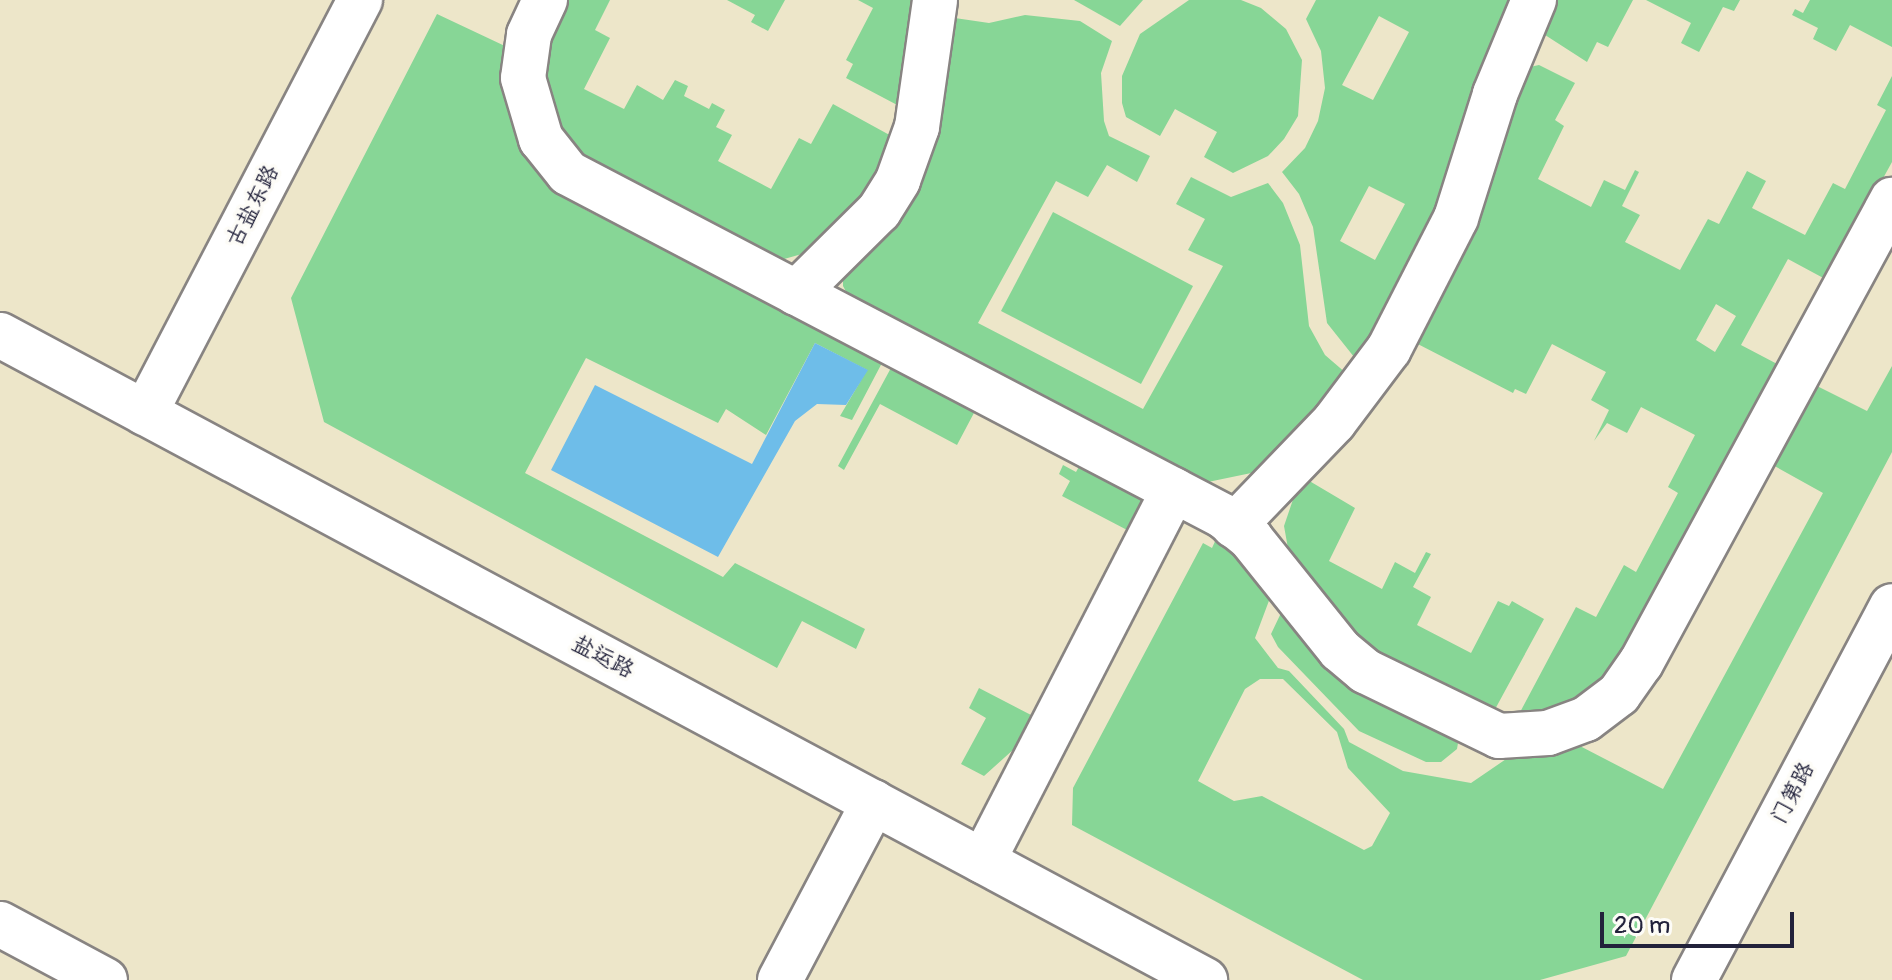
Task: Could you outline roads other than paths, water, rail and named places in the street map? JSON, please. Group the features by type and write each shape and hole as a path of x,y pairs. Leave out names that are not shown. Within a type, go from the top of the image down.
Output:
{"street":[{"name":"古盐东路","path":"145,413 360,0"},
{"path":"545,0 529,35 523,78 541,139 568,173 1174,490 1234,526 1251,539 1340,650 1365,671 1499,736 1548,733 1586,719 1619,694 1641,663 1892,200"},
{"path":"796,293 879,211 898,180 917,127 935,0"},
{"path":"1234,526 1334,422 1396,337 1456,218 1495,94 1534,0"},
{"name":"盐运路","path":"0,335 1205,980"},
{"path":"983,861 1174,490"},
{"name":"门第路","path":"1694,980 1892,606"},
{"path":"780,980 874,802"},
{"path":"0,924 105,980"}],"water":[{"path":"815,343 868,370 846,405 817,404 795,421 718,557 551,470 595,385 752,464"}]}
